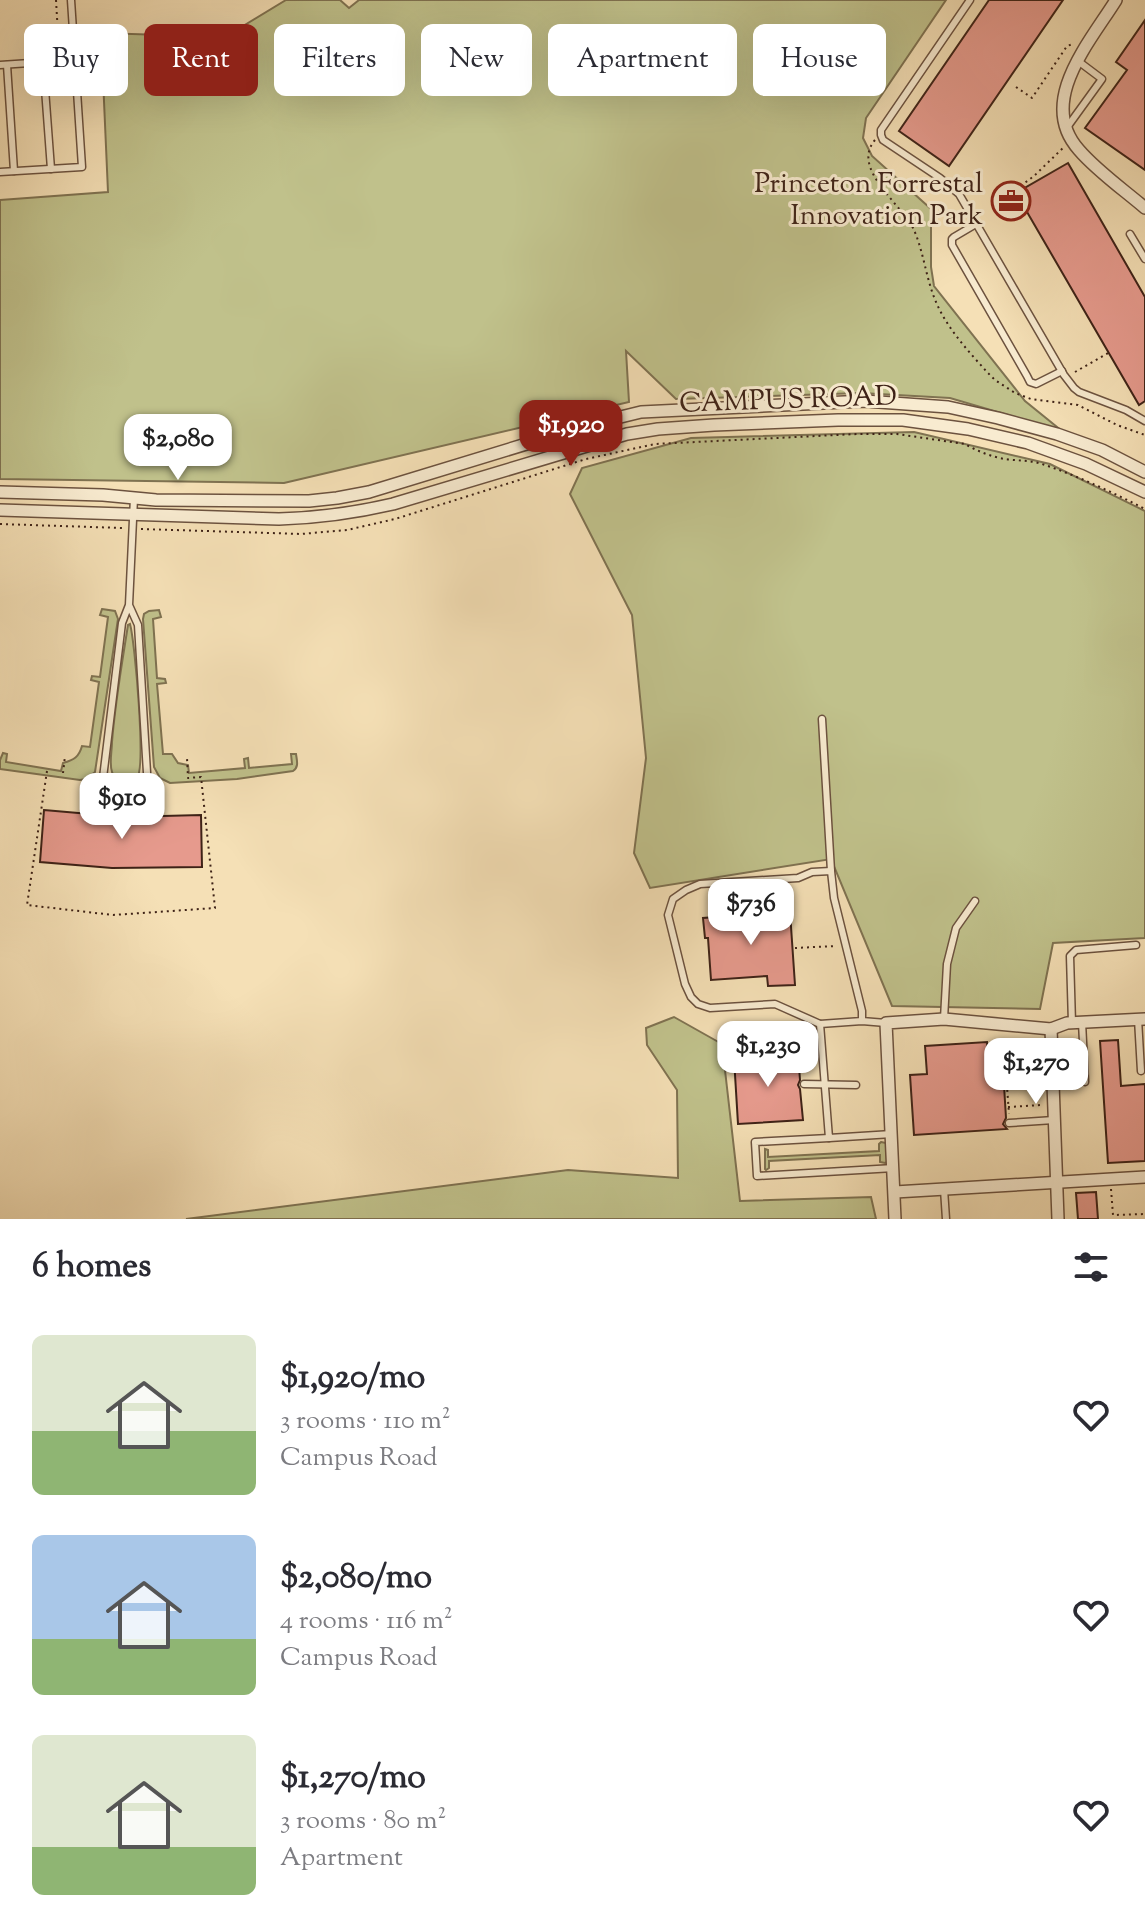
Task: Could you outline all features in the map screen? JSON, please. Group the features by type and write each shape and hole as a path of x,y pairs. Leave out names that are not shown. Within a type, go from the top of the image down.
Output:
{"street":[{"path":"1116,0 1066,84 1062,100 1063,116 1066,129 1079,151 1145,208"},
{"name":"CAMPUS ROAD","path":"0,492 156,500 309,501 369,492 641,412 865,401 948,407 998,418 1102,450 1145,472"},
{"name":"CAMPUS ROAD","path":"0,510 315,518 393,504 627,434 658,429 838,420 903,420 968,429 1028,443 1086,464 1145,492"},
{"path":"895,1219 886,1023 944,1019 1051,1029 1077,1022 1142,1019"},
{"path":"1051,1029 1058,1219"},
{"path":"895,1192 1145,1177"}],"lane":[{"path":"71,0 73,24"},
{"path":"970,0 881,130 883,140 954,189 1074,388 1145,421"},
{"path":"1066,129 1102,79 1078,61"},
{"path":"14,171 3,65 24,63"},
{"path":"46,96 51,169"},
{"path":"0,172 82,167 77,96"},
{"path":"976,224 954,237 952,245 1030,382 1036,384 1062,371"},
{"path":"1130,234 1145,259"},
{"path":"129,605 138,625 148,789 107,790 102,786 122,623 129,605 134,498"},
{"path":"822,719 834,898 862,1021"},
{"path":"831,871 812,872 798,878 700,884 673,899 668,915 685,984 698,1004 710,1008 775,1004 820,1024 886,1023"},
{"path":"944,1019 947,964 956,928 975,901"},
{"path":"1085,1082 1070,956 1076,950 1136,945"},
{"path":"1141,1071 1142,1019"},
{"path":"820,1024 829,1138"},
{"path":"804,1084 856,1085"},
{"path":"1009,1123 1054,1120"},
{"path":"892,1134 755,1142 757,1176 894,1168"},
{"path":"944,1189 946,1219"}],"path":[{"path":"56,0 58,24"},
{"path":"1016,87 1032,98 1067,46 1073,44"},
{"path":"872,144 867,158 872,171 913,227 929,284 943,316 987,372 1015,393 1031,399 1078,405 1145,435"},
{"path":"1006,211 1014,191 1064,146"},
{"path":"0,524 301,534 347,530 395,519 634,447 857,434 897,434 965,444 1004,459 1041,464 1108,490 1145,509"},
{"path":"63,773 65,756"},
{"path":"47,771 27,905 113,915 215,908 201,777 188,778 187,758"},
{"path":"746,881 748,913"},
{"path":"795,948 846,945"},
{"path":"989,1046 1004,1045 1009,1123"},
{"path":"1008,1107 1043,1105"},
{"path":"1110,1179 1113,1215 1145,1214"}],"green space":[{"path":"286,0 340,0 349,8 359,0 946,0 886,88 886,24 753,24 753,96 881,96 866,118 863,138 872,156 931,209 934,286 1025,401 1062,431 950,398 861,393 676,399 626,351 629,402 284,483 0,479 0,200 108,192 104,96 128,96 128,34 144,34 144,96 258,96 258,24 246,24"},
{"path":"914,432 1050,464 1145,511 1145,938 1053,943 1040,1009 892,1006 831,859 650,888 634,853 646,758 632,615 570,494 582,468 691,438"},
{"path":"102,609 115,611 118,619 95,772 80,780 0,769 3,753 7,754 6,762 61,771 63,763 76,758 82,746 90,747 99,682 91,680 92,676 100,677 108,617 100,615"},
{"path":"159,610 161,617 153,619 157,678 165,679 166,683 157,684 163,754 172,754 178,763 188,765 189,773 245,768 244,759 248,758 249,768 292,764 291,754 296,754 297,764 293,771 237,779 170,783 160,778 154,767 143,619 149,611"},
{"path":"130,624 137,678 140,752 137,778 126,783 114,777 111,761 119,683"},
{"path":"674,1017 722,1044 740,1201 871,1197 876,1219 186,1219 568,1170 678,1178 677,1090 647,1045 646,1028"},
{"path":"881,1142 886,1143 885,1163 880,1162 880,1155 769,1161 769,1168 765,1169 765,1149 768,1150 768,1157 879,1151"}],"building":[{"path":"989,0 1063,0 949,166 899,131"},
{"path":"1145,20 1145,170 1085,128 1127,70 1116,62"},
{"path":"1068,163 1145,297 1145,401 1139,405 1016,193"},
{"path":"44,810 124,817 201,815 202,867 112,868 40,862"},
{"path":"790,912 795,985 768,986 767,976 711,980 703,918"},
{"path":"1118,1040 1121,1086 1145,1084 1145,1161 1108,1163 1100,1041"},
{"path":"987,1042 989,1070 1003,1069 1006,1118 1003,1124 1007,1129 914,1135 910,1075 927,1074 925,1046"},
{"path":"798,1053 803,1120 738,1124 734,1058"},
{"path":"1096,1192 1098,1219 1078,1219 1076,1193"}],"place":[{"name":"Princeton Forrestal Innovation Park","path":"1011,201"}]}
